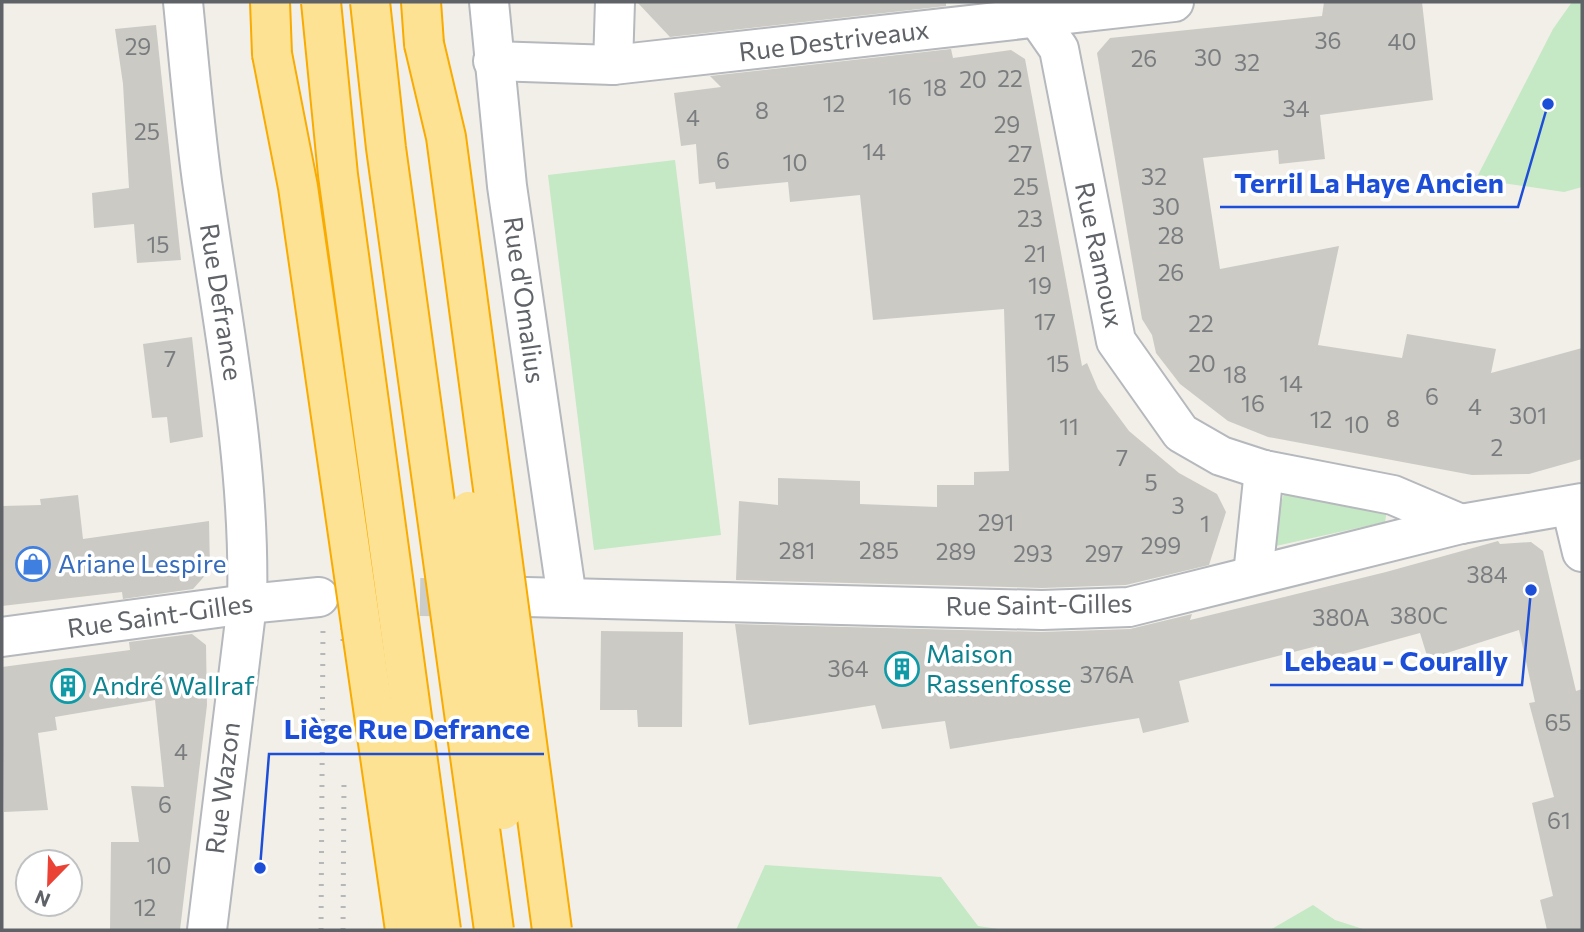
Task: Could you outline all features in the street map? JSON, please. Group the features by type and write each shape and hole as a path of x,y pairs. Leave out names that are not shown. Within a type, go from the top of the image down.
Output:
{"highway":[{"path":"270,2 272,54 296,280 385,930"},
{"path":"321,2 338,175 441,930"},
{"path":"370,2 392,190 496,930"},
{"path":"421,2 424,44 422,121 507,849 496,930"},
{"path":"424,44 446,137 552,930"},
{"path":"272,54 298,187 405,930"}],"street":[{"name":"Rue Defrance","path":"183,2 202,178 240,432 248,565 247,604"},
{"name":"Rue d'Omalius","path":"488,2 507,186 567,598"},
{"path":"613,65 615,2"},
{"name":"Rue Destriveaux","path":"493,61 613,65 759,51 1035,9 1174,2"},
{"name":"Rue Ramoux","path":"1035,9 1059,49 1116,341 1181,433 1222,456 1264,470 1393,495 1461,524"},
{"path":"1253,575 1264,470"},
{"name":"Rue Saint-Gilles","path":"526,597 1055,610 1129,607 1461,524 1576,505"},
{"path":"1576,505 1582,552"},
{"name":"Rue Saint-Gilles","path":"2,637 319,597"},
{"name":"Rue Wazon","path":"206,930 247,604"}],"green space":[{"path":"1572,2 1582,2 1582,187 1564,192 1476,179 1553,29"},
{"path":"675,160 721,535 594,550 548,175"},
{"path":"1286,488 1388,505 1385,522 1266,548"},
{"path":"765,865 941,877 978,926 1005,930 736,930"},
{"path":"1313,905 1335,920 1366,930 1270,930"}],"building":[{"path":"637,2 946,2 946,6 670,37"},
{"path":"1324,2 1422,2 1433,100 1320,115 1325,159 1279,164 1278,150 1203,158 1220,269 1339,246 1318,345 1402,358 1407,334 1496,349 1491,373 1582,348 1582,459 1529,474 1472,475 1268,437 1228,421 1180,384 1156,353 1152,335 1142,319 1097,53 1110,38 1322,16"},
{"path":"156,25 181,260 137,263 134,224 94,228 92,193 129,188 123,84 115,29"},
{"path":"951,49 953,58 1011,50 1025,59 1082,366 1087,363 1098,389 1129,431 1179,473 1217,494 1226,512 1209,565 1126,585 1042,588 736,580 739,501 778,505 778,478 860,481 860,504 937,507 937,485 974,485 974,472 1009,471 1004,309 873,320 860,195 790,202 788,182 716,189 715,182 699,184 696,144 681,146 674,93 721,87 710,76"},
{"path":"192,337 203,437 170,443 167,417 152,418 143,344"},
{"path":"78,495 83,539 209,521 210,570 193,589 123,599 122,592 2,606 2,506 41,505 40,499"},
{"path":"1498,541 1500,544 1531,542 1543,551 1576,691 1582,689 1582,930 1547,930 1540,900 1553,896 1532,803 1554,797 1529,703 1535,702 1519,630 1428,659 1420,633 1321,660 1317,646 1179,681 1189,722 1143,733 1139,718 950,749 945,721 882,729 875,705 749,725 735,624 1041,632 1130,629 1192,614 1190,620 1386,572"},
{"path":"601,631 683,632 682,727 638,727 637,710 600,710"},
{"path":"192,634 206,645 207,705 180,930 110,930 111,842 139,842 131,786 164,787 155,700 55,717 57,730 38,733 48,810 4,812 2,667 130,650 129,642"}],"tunnel":[{"path":"363,596 481,598"}],"railway":[{"path":"343,567 343,641"},
{"path":"321,930 323,628"},
{"path":"343,930 344,783"}],"place":[{"name":"Terril La Haye Ancien","path":"1548,104"},
{"name":"Ariane Lespire","path":"33,564"},
{"name":"Lebeau - Courally","path":"1531,590"},
{"name":"Maison Rassenfosse","path":"902,669"},
{"name":"André Wallraf","path":"68,686"},
{"name":"Liège Rue Defrance","path":"260,868"}]}
